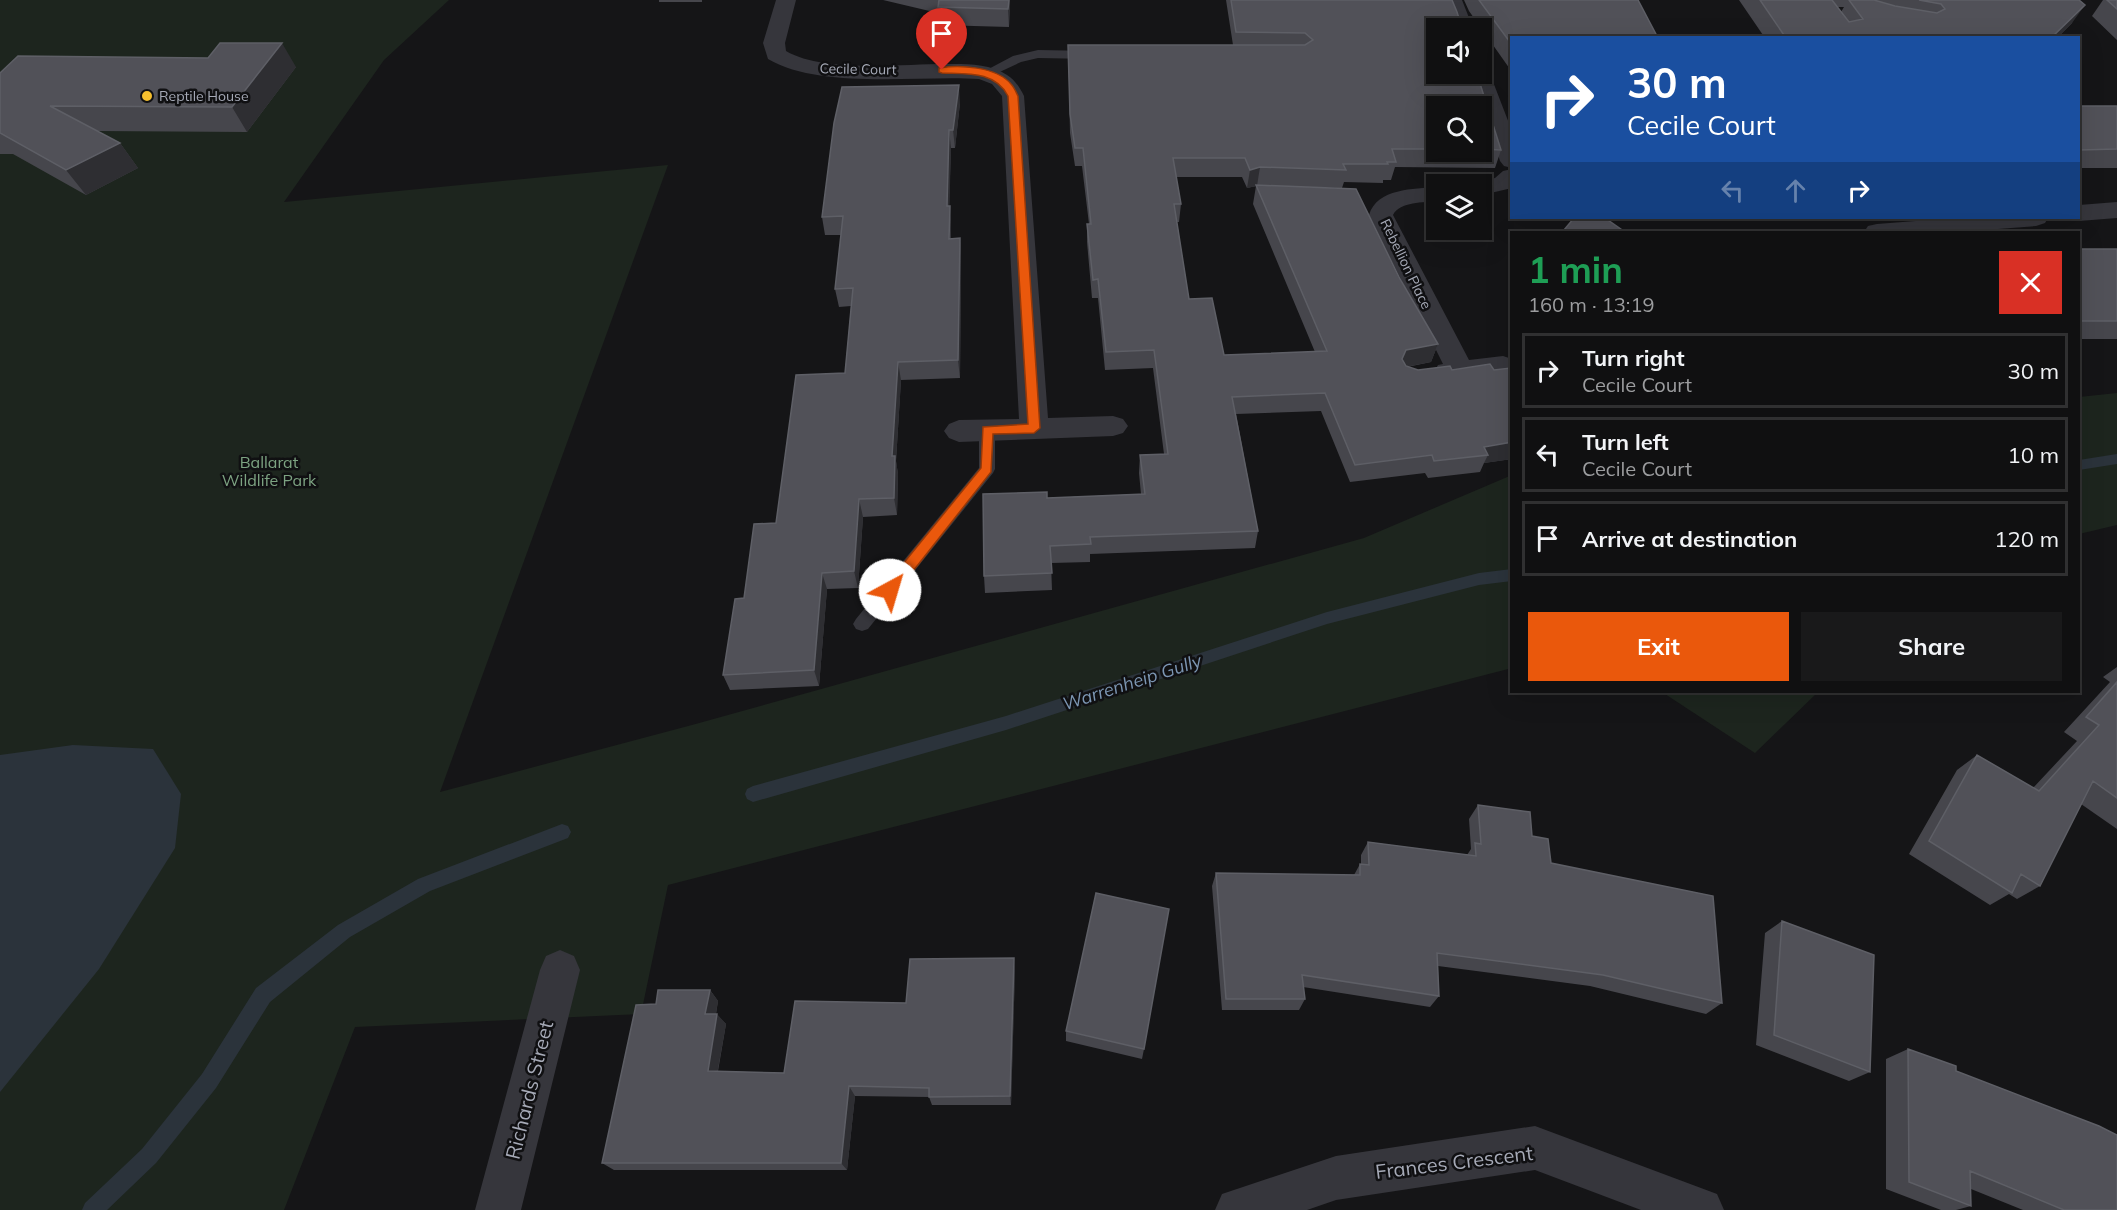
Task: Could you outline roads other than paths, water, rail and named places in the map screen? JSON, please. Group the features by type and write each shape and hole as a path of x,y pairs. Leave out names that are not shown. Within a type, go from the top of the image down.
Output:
{"street":[{"name":"Cecile Court","path":"786,0 774,43 776,54 792,64 830,70 962,70 987,73"},
{"path":"1452,0 1459,18"},
{"path":"987,73 1004,81 1013,96 1034,428"},
{"path":"1484,84 1506,127 1510,150"},
{"path":"1492,186 1510,178"},
{"name":"Rebellion Place","path":"1426,196 1402,199 1384,206 1381,211 1383,220 1460,370"},
{"path":"1368,198 1402,199"},
{"path":"2080,213 2117,210"},
{"path":"1888,231 2025,219"},
{"path":"1421,375 1503,366"},
{"path":"973,431 1113,426"},
{"name":"Richards Street","path":"498,1210 560,970"},
{"name":"Frances Crescent","path":"1238,1210 1336,1178 1536,1148 1701,1210"}],"lane":[{"path":"987,73 1017,59 1038,54 1107,55"},
{"path":"862,624 987,469 973,431"}],"waterway":[{"name":"Warrenheip Gully","path":"2080,465 2117,459"},
{"name":"Warrenheip Gully","path":"753,794 1006,723 1327,618 1479,579 1510,575"},
{"name":"Warrenheip Gully","path":"92,1210 149,1156 209,1081 263,995 344,931 424,885 562,832"}],"place":[{"name":"Reptile House","path":"147,96"}],"park label":[{"name":"Ballarat Wildlife Park","path":"269,471"}]}
